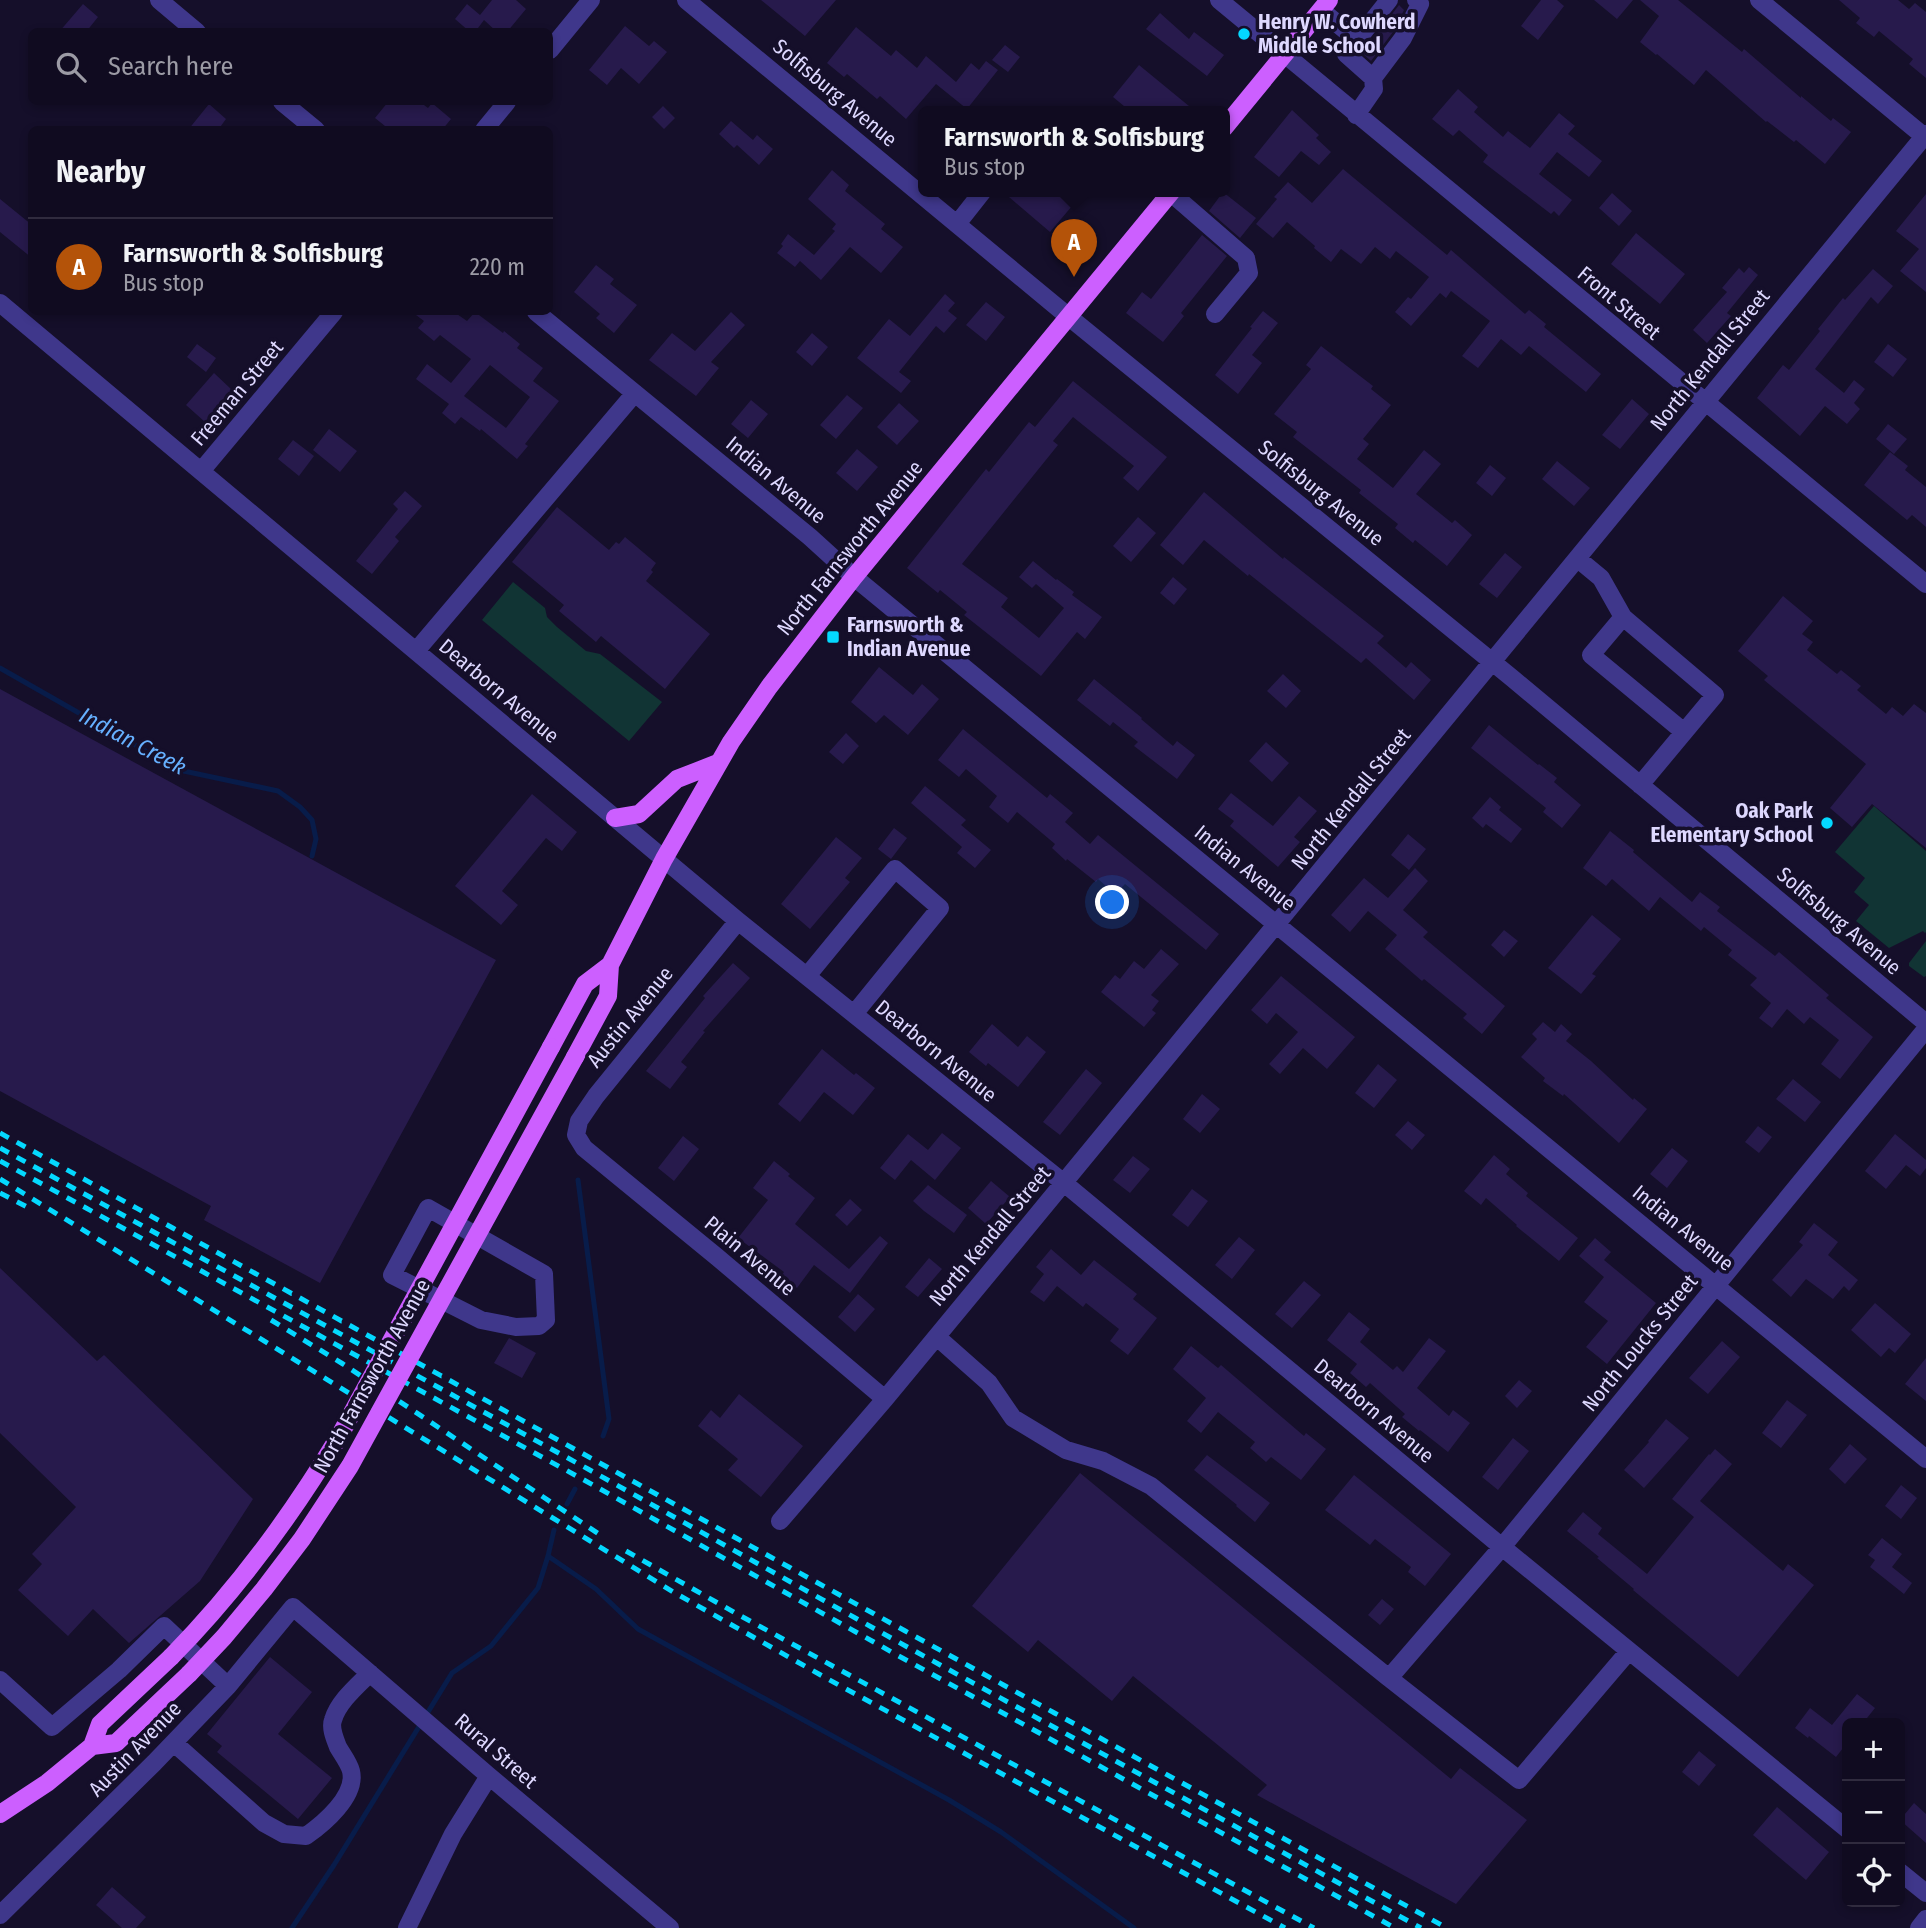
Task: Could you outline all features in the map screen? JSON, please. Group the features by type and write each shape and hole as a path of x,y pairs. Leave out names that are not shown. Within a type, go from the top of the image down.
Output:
{"main road":[{"path":"1230,121 1325,5"},
{"name":"North Farnsworth Avenue","path":"92,1746 116,1743 189,1674 224,1637 302,1539 350,1466 608,996 610,965 664,859 731,742 769,687 854,577 1168,197"},
{"path":"615,818 639,814 677,779 718,763"},
{"name":"North Farnsworth Avenue","path":"0,1814 47,1783 92,1746 100,1724 171,1657 228,1595 270,1542 307,1489 346,1424 585,984 610,965"}],"street":[{"path":"159,0 192,28"},
{"path":"553,46 591,0"},
{"name":"Solfisburg Avenue","path":"686,0 918,192"},
{"name":"Front Street","path":"1219,0 1926,584"},
{"path":"1356,115 1374,89 1373,79 1346,54 1389,0"},
{"path":"1373,79 1404,38 1420,4 1416,0"},
{"path":"1759,0 1925,136"},
{"path":"1325,5 1357,40"},
{"path":"286,105 311,126"},
{"path":"487,126 505,105"},
{"name":"North Kendall Street","path":"780,1521 937,1337 1925,136"},
{"name":"Solfisburg Avenue","path":"924,197 1493,662 1926,1023"},
{"path":"957,224 978,197"},
{"path":"1178,197 1246,258 1249,273 1215,314"},
{"name":"Dearborn Avenue","path":"0,303 738,921 1064,1183 1842,1825"},
{"name":"Freeman Street","path":"202,470 331,315"},
{"name":"Indian Avenue","path":"540,315 1926,1459"},
{"path":"416,650 635,393"},
{"path":"1578,559 1601,578 1623,617 1715,695 1640,785"},
{"path":"1623,617 1591,655 1684,732"},
{"path":"807,976 895,869 940,908 854,1014"},
{"name":"Austin Avenue","path":"584,1148 576,1135 579,1121 596,1096 738,921"},
{"name":"North Loucks Street","path":"1389,1678 1502,1547 1926,1029"},
{"name":"Plain Avenue","path":"584,1148 885,1399"},
{"path":"428,1208 544,1274 546,1320 539,1326 516,1327 481,1321 392,1275 428,1208"},
{"path":"937,1337 989,1383 1013,1418 1066,1450 1103,1461 1152,1486 1519,1780 1629,1651"},
{"name":"Austin Avenue","path":"0,1915 174,1743 228,1685 293,1607"},
{"name":"Rural Street","path":"293,1607 670,1928"},
{"path":"0,1679 52,1727 119,1670 164,1626 228,1685"},
{"path":"174,1743 264,1823 284,1834 306,1836 324,1823 351,1787 351,1772 334,1738 332,1721 342,1703 370,1672"},
{"path":"407,1928 453,1834 489,1776"},
{"path":"1905,1876 1926,1893"},
{"path":"1919,1928 1926,1919"}],"green space":[{"path":"513,582 545,608 547,617 586,651 600,654 662,702 629,741 482,620"},
{"path":"1874,806 1926,851 1926,932 1923,931 1889,948 1856,921 1869,905 1854,892 1865,878 1835,852"},
{"path":"1926,941 1924,977 1909,966 1909,963"}],"building":[{"path":"492,0 516,0 526,9 510,28 493,28 484,20 478,28 465,28 455,19 467,4 480,15"},
{"path":"761,0 836,0 805,36"},
{"path":"1541,0 1557,0 1564,6 1538,40 1521,26"},
{"path":"1594,0 1633,0 1617,19"},
{"path":"1640,0 1678,0 1742,52 1744,49 1831,121 1833,118 1851,132 1825,164 1796,140 1794,142 1766,122 1706,70 1694,85 1640,42 1659,16"},
{"path":"1839,0 1898,0 1909,9 1915,3 1926,12 1926,78 1909,64 1913,59 1879,31 1874,37 1856,23 1860,18"},
{"path":"83,4 98,17 89,28 62,28"},
{"path":"1399,5 1404,10 1393,32 1371,61 1362,53"},
{"path":"1160,13 1189,39 1194,32 1224,55 1207,76 1146,29"},
{"path":"625,26 649,46 654,41 667,52 639,84 621,68 607,85 589,70"},
{"path":"856,27 891,56 896,50 917,68 926,56 956,82 971,63 979,70 986,61 998,70 969,106 963,106 936,84 906,119 880,96 877,99 847,74 844,77 827,63"},
{"path":"1005,45 1020,57 1008,72 992,60"},
{"path":"1139,65 1189,106 1124,106 1113,97"},
{"path":"1458,89 1478,107 1474,112 1503,137 1508,131 1530,148 1559,113 1575,126 1568,134 1602,161 1589,177 1557,152 1539,174 1572,200 1559,216 1554,211 1551,214 1483,162 1488,155 1459,130 1453,136 1432,119"},
{"path":"208,105 226,119 221,126 191,126"},
{"path":"386,105 424,105 428,108 434,105 451,119 445,126 385,126 375,118"},
{"path":"663,106 675,118 664,129 652,117"},
{"path":"1292,110 1319,135 1316,138 1331,152 1319,165 1301,151 1279,177 1254,157"},
{"path":"731,121 753,140 757,135 773,149 759,165 737,145 734,148 719,134"},
{"path":"1343,169 1447,255 1451,250 1525,314 1529,310 1546,324 1544,327 1601,374 1586,392 1529,346 1521,355 1501,339 1478,368 1462,356 1490,321 1451,291 1446,298 1440,293 1411,326 1395,312 1408,297 1411,299 1429,277 1396,251 1390,259 1375,247 1361,264 1341,249 1331,262 1287,222 1273,238 1256,224 1288,182 1312,203"},
{"path":"832,170 849,185 845,191 885,224 881,229 903,247 881,273 850,247 821,280 800,261 795,267 777,253 788,234 814,255 835,231 832,229 836,224 808,199"},
{"path":"1612,193 1632,211 1619,226 1599,208"},
{"path":"1926,194 1926,292 1900,271 1919,249 1896,231"},
{"path":"1009,197 1076,197 1078,199 1050,232"},
{"path":"1219,197 1229,197 1256,218 1240,238 1209,211"},
{"path":"0,199 28,222 28,255 0,232"},
{"path":"1636,233 1685,274 1660,304 1611,264"},
{"path":"1202,235 1227,256 1181,313 1184,316 1163,342 1126,313 1142,292 1151,299"},
{"path":"596,265 614,279 610,284 637,305 614,333 596,318 600,314 574,292"},
{"path":"1749,267 1758,275 1727,313 1731,316 1707,343 1693,330 1727,292 1722,288 1739,268 1744,273"},
{"path":"1873,269 1893,286 1878,304 1871,297 1815,369 1844,393 1854,380 1865,389 1854,403 1860,409 1847,424 1825,406 1800,436 1757,398 1783,365 1789,370 1843,298 1845,300"},
{"path":"945,294 955,303 948,311 957,318 944,333 936,326 899,372 911,381 901,393 857,358 889,319 910,336"},
{"path":"986,302 1005,317 986,341 966,325"},
{"path":"1263,311 1278,323 1252,355 1262,363 1238,394 1215,375"},
{"path":"731,312 745,325 711,362 719,368 696,396 649,360 672,333 695,351"},
{"path":"416,315 458,315 467,321 472,315 479,315 520,344 517,348 543,368 533,381 559,401 525,444 528,446 517,459 481,429 480,431 461,417 455,424 442,413 449,404 416,379 427,364 451,383 471,359 440,335 434,341 418,328 424,321","holes":["490,365 530,397 506,428 464,396"]},
{"path":"812,333 828,347 812,366 796,352"},
{"path":"197,344 216,358 206,372 187,357"},
{"path":"1888,344 1907,359 1893,377 1874,362"},
{"path":"1321,346 1373,386 1371,389 1391,405 1363,439 1369,444 1357,459 1393,488 1424,450 1441,464 1416,494 1452,523 1455,520 1472,535 1447,566 1415,540 1413,543 1395,528 1398,524 1359,493 1361,490 1293,437 1297,432 1274,414 1311,369 1306,365"},
{"path":"214,373 232,390 205,422 186,405"},
{"path":"1073,381 1167,457 1138,491 1123,478 1134,466 1073,417 1053,441 1058,445 962,564 1008,598 1001,607 1039,638 1064,608 1036,584 1032,588 1019,577 1033,561 1102,617 1085,639 1077,632 1041,676 964,615 967,612 940,590 938,593 907,568 986,469 989,472 1029,422 1035,427"},
{"path":"847,395 863,408 836,439 820,425"},
{"path":"1632,399 1649,414 1620,449 1602,435"},
{"path":"751,400 768,414 748,438 731,424"},
{"path":"899,403 919,421 897,445 877,427"},
{"path":"1888,424 1907,439 1894,454 1876,439"},
{"path":"329,429 357,451 340,472 313,450"},
{"path":"293,440 314,456 299,476 278,459"},
{"path":"857,449 878,467 857,491 836,473"},
{"path":"1890,452 1908,466 1905,470 1926,487 1926,527 1912,515 1907,520 1864,485"},
{"path":"1557,461 1590,488 1574,506 1542,479"},
{"path":"1490,465 1506,478 1492,496 1476,483"},
{"path":"405,491 422,506 395,537 399,541 372,574 356,561 398,509 393,504"},
{"path":"1204,492 1283,559 1284,557 1384,636 1377,643 1406,668 1411,662 1431,680 1414,700 1366,658 1361,663 1204,540 1183,565 1160,545"},
{"path":"557,507 609,550 625,537 656,563 646,581 710,634 665,689 601,636 596,642 559,611 564,605 512,562"},
{"path":"1138,517 1156,533 1131,562 1113,546"},
{"path":"1505,553 1522,567 1497,598 1479,584"},
{"path":"1173,577 1187,589 1174,605 1160,593"},
{"path":"1783,596 1813,621 1802,634 1813,642 1807,650 1837,674 1841,670 1861,686 1857,690 1886,714 1892,707 1903,716 1914,704 1926,713 1926,848 1872,804 1852,827 1830,808 1866,764 1764,680 1768,676 1738,651"},
{"path":"879,667 913,695 922,684 939,699 908,735 884,715 876,723 851,702"},
{"path":"1283,674 1301,691 1286,708 1267,691"},
{"path":"1094,679 1173,746 1177,741 1195,755 1177,779 1134,746 1138,742 1113,722 1110,726 1077,700"},
{"path":"0,689 496,960 320,1283 204,1220 211,1206 0,1091"},
{"path":"1489,725 1557,778 1554,782 1581,805 1562,828 1543,812 1546,808 1471,748"},
{"path":"963,729 1047,798 1050,794 1073,813 1065,822 1090,844 1098,835 1219,934 1206,950 1125,884 1115,894 1098,879 1096,882 1067,859 1066,861 1052,848 1055,844 1017,812 1008,823 989,807 997,796 966,769 959,777 938,760"},
{"path":"846,733 859,746 843,764 829,752"},
{"path":"1266,742 1289,763 1272,782 1249,761"},
{"path":"925,786 966,820 961,825 991,850 975,868 957,853 962,847 911,803"},
{"path":"1231,793 1273,826 1299,796 1317,811 1294,837 1300,842 1278,867 1230,826 1234,821 1218,809"},
{"path":"532,794 577,832 562,851 546,838 502,891 518,905 501,925 455,886"},
{"path":"1490,797 1501,807 1499,810 1522,829 1511,843 1486,824 1483,828 1472,818"},
{"path":"894,828 907,838 891,859 878,849"},
{"path":"1610,831 1692,902 1700,892 1720,907 1717,911 1775,956 1779,952 1829,995 1826,998 1873,1037 1840,1079 1821,1064 1839,1040 1810,1017 1804,1024 1787,1009 1772,1028 1759,1018 1771,1003 1750,985 1757,978 1728,955 1732,950 1704,927 1701,931 1660,897 1649,911 1612,879 1606,886 1583,868"},
{"path":"1408,834 1426,849 1409,870 1391,855"},
{"path":"836,837 862,858 845,878 850,882 810,929 781,904"},
{"path":"1415,868 1428,881 1403,910 1428,932 1423,937 1505,1006 1482,1034 1463,1018 1467,1014 1385,949 1397,935 1368,911 1350,932 1331,915 1364,878 1388,898"},
{"path":"1592,915 1621,939 1592,974 1596,976 1581,994 1548,968"},
{"path":"1504,930 1518,941 1504,957 1491,945"},
{"path":"1161,949 1179,964 1151,995 1159,1001 1152,1010 1156,1013 1144,1027 1101,992 1115,975 1120,979 1134,961 1144,969"},
{"path":"733,963 750,978 703,1031 705,1032 681,1062 687,1067 670,1089 646,1071 705,998 703,996"},
{"path":"1281,976 1355,1037 1327,1069 1303,1048 1280,1074 1269,1064 1298,1032 1276,1013 1267,1024 1251,1010"},
{"path":"1543,1022 1555,1032 1561,1024 1572,1034 1566,1041 1633,1100 1634,1098 1647,1109 1619,1143 1564,1094 1563,1096 1543,1081 1545,1078 1521,1057 1537,1039 1532,1034"},
{"path":"992,1024 1018,1047 1027,1036 1046,1052 1018,1087 969,1052"},
{"path":"822,1049 875,1088 853,1115 824,1092 800,1122 778,1104"},
{"path":"1378,1064 1397,1080 1374,1108 1355,1093"},
{"path":"1086,1069 1102,1083 1060,1135 1043,1122"},
{"path":"1793,1079 1821,1102 1805,1122 1776,1099"},
{"path":"1202,1094 1220,1109 1200,1133 1183,1119"},
{"path":"1408,1121 1425,1135 1412,1150 1395,1135"},
{"path":"1758,1126 1772,1137 1759,1153 1745,1142"},
{"path":"942,1133 961,1148 935,1180 911,1160 895,1180 880,1168 908,1134 928,1150"},
{"path":"1895,1134 1926,1160 1926,1168 1920,1176 1906,1165 1886,1189 1865,1171"},
{"path":"683,1136 699,1149 674,1181 658,1168"},
{"path":"1672,1148 1688,1161 1667,1188 1650,1174"},
{"path":"1494,1155 1510,1169 1506,1174 1528,1193 1526,1196 1578,1238 1559,1261 1486,1198 1481,1205 1464,1191"},
{"path":"1133,1156 1150,1169 1130,1193 1113,1180"},
{"path":"774,1161 815,1198 795,1224 849,1269 880,1236 888,1243 850,1293 814,1265 797,1288 781,1276 784,1272 738,1238 768,1200 753,1188"},
{"path":"991,1181 1010,1197 986,1224 968,1208"},
{"path":"928,1185 967,1215 954,1233 913,1201"},
{"path":"1192,1189 1208,1201 1188,1227 1172,1215"},
{"path":"850,1199 862,1210 847,1226 835,1215"},
{"path":"1814,1223 1838,1242 1828,1255 1858,1280 1849,1291 1844,1286 1833,1299 1806,1279 1791,1297 1772,1280 1803,1245 1799,1242"},
{"path":"1239,1237 1255,1250 1232,1279 1215,1265"},
{"path":"1595,1238 1611,1252 1604,1260 1656,1303 1607,1364 1586,1347 1608,1321 1584,1302 1604,1277 1579,1256"},
{"path":"1051,1249 1081,1275 1094,1260 1137,1294 1133,1299 1157,1318 1128,1355 1110,1341 1119,1329 1086,1303 1083,1307 1057,1286 1044,1302 1030,1292 1044,1274 1036,1267"},
{"path":"929,1258 942,1269 918,1297 905,1287"},
{"path":"0,1268 97,1361 104,1355 253,1499 200,1581 129,1643 93,1609 68,1636 18,1590 42,1564 32,1554 76,1507 0,1433"},
{"path":"1304,1281 1321,1295 1292,1328 1275,1314"},
{"path":"858,1294 875,1309 855,1332 838,1317"},
{"path":"1875,1303 1911,1334 1895,1353 1889,1348 1881,1357 1851,1330"},
{"path":"1349,1312 1370,1329 1360,1342 1393,1370 1397,1366 1403,1372 1429,1338 1446,1351 1417,1388 1449,1416 1453,1410 1470,1423 1448,1452 1402,1417 1405,1414 1370,1383 1366,1387 1350,1373 1357,1364 1327,1340"},
{"path":"509,1338 536,1353 522,1378 494,1363"},
{"path":"1722,1341 1740,1357 1708,1394 1689,1378"},
{"path":"1191,1346 1218,1368 1221,1365 1304,1436 1306,1433 1326,1449 1301,1480 1271,1457 1266,1462 1250,1448 1255,1442 1218,1412 1201,1433 1187,1421 1206,1398 1173,1369"},
{"path":"1926,1358 1926,1401 1905,1384"},
{"path":"1519,1380 1532,1391 1517,1408 1505,1396"},
{"path":"739,1394 803,1446 761,1497 728,1470 738,1459 698,1426 711,1410 720,1418"},
{"path":"1787,1400 1807,1415 1781,1448 1762,1433"},
{"path":"1666,1419 1689,1438 1644,1488 1624,1470"},
{"path":"1513,1438 1529,1451 1498,1490 1482,1477"},
{"path":"1850,1444 1867,1459 1845,1484 1829,1469"},
{"path":"1715,1449 1732,1464 1700,1501 1783,1571 1788,1564 1814,1585 1738,1677 1567,1531 1583,1512 1602,1528 1598,1534 1647,1574 1694,1517 1672,1499"},
{"path":"1207,1455 1270,1503 1255,1522 1194,1470"},
{"path":"1080,1473 1451,1779 1460,1768 1527,1820 1456,1904 1257,1795 1267,1785 1133,1676 1112,1701 1038,1640 1028,1652 972,1606"},
{"path":"1354,1475 1451,1554 1425,1586 1408,1572 1411,1567 1375,1539 1370,1545 1325,1510"},
{"path":"1901,1485 1917,1498 1901,1519 1885,1506"},
{"path":"1882,1538 1902,1554 1892,1567 1912,1583 1904,1594 1870,1567 1875,1560 1868,1555"},
{"path":"1382,1599 1394,1609 1380,1625 1368,1615"},
{"path":"270,1657 312,1692 278,1734 332,1778 298,1819 217,1752 222,1746 207,1734"},
{"path":"1857,1694 1875,1708 1867,1718 1842,1718 1842,1749 1836,1757 1795,1728 1810,1708 1832,1725"},
{"path":"1699,1751 1716,1765 1699,1786 1682,1772"},
{"path":"1914,1803 1926,1814 1926,1843 1905,1824 1905,1814"},
{"path":"1777,1807 1829,1852 1806,1880 1753,1835"},
{"path":"112,1887 146,1917 136,1928 122,1928 96,1905"}],"waterway":[{"name":"Indian Creek","path":"0,668 179,770 278,791 300,807 312,820 316,839 312,856"},
{"path":"578,1180 609,1419 603,1436"},
{"path":"567,1504 575,1489"},
{"path":"292,1928 452,1673 491,1646 538,1588 554,1530"},
{"path":"548,1556 596,1589 638,1629 949,1800 1001,1832 1134,1928"}],"railway":[{"path":"0,1133 1447,1928"},
{"path":"0,1148 1421,1928"},
{"path":"0,1161 1395,1928"},
{"path":"0,1179 675,1593 1285,1928"},
{"path":"0,1193 31,1209"},
{"path":"271,1320 343,1364 605,1538"},
{"path":"626,1551 1314,1928"}],"place":[{"name":"Henry W. Cowherd Middle School","path":"1244,34"},
{"name":"Farnsworth & Solfisburg","path":"1074,277"},
{"name":"Farnsworth & Indian Avenue","path":"833,637"},
{"name":"Oak Park Elementary School","path":"1827,823"}]}
